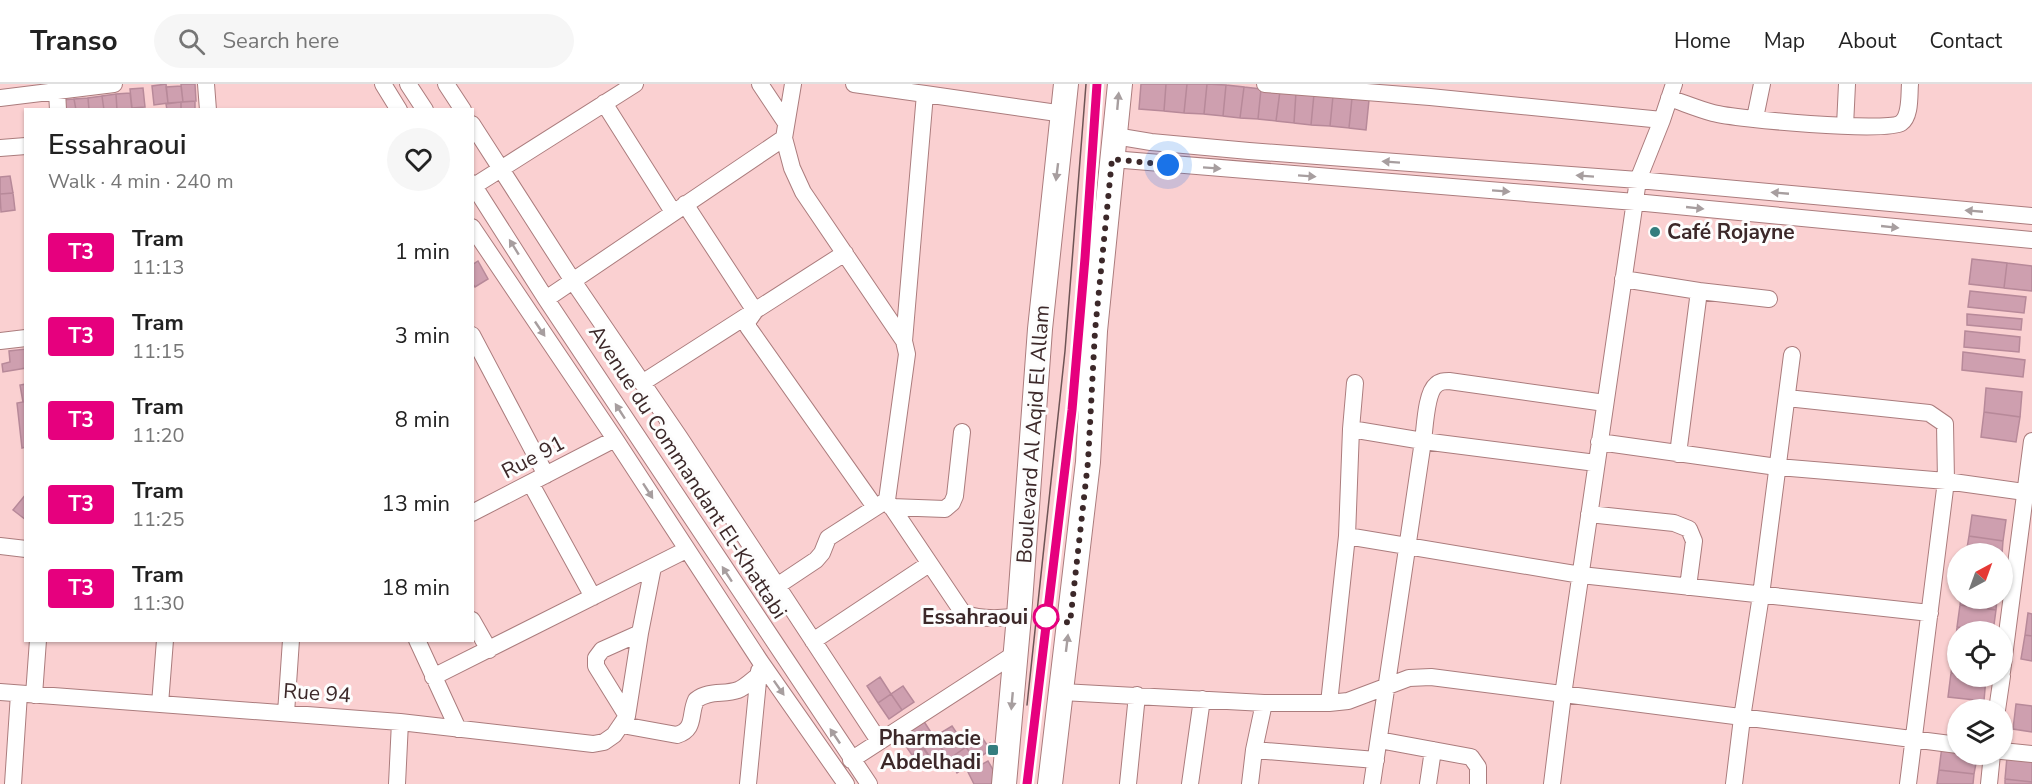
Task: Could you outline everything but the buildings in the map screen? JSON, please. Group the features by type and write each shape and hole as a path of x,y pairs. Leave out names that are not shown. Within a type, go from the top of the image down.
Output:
{"main road":[{"name":"Boulevard Al Aqid El Allam","path":"1004,784 1040,330 1066,84"},
{"path":"1050,784 1087,473 1095,331 1120,84"}],"street":[{"path":"0,98 114,84"},
{"path":"206,84 208,108"},
{"path":"383,84 398,108"},
{"path":"408,84 424,108"},
{"path":"446,84 462,108"},
{"path":"474,183 635,84"},
{"path":"760,84 785,130 792,168 803,192 904,341"},
{"path":"546,299 679,208 785,130 793,84"},
{"path":"854,84 1064,114"},
{"path":"1265,84 1430,90 1662,120"},
{"path":"1755,118 1762,84"},
{"path":"1845,126 1847,84"},
{"path":"1552,784 1638,180 1672,91 1714,114 1845,126 1889,127 1904,120 1907,113 1910,84"},
{"path":"57,91 58,108"},
{"path":"884,504 907,354 904,341 925,94"},
{"path":"604,103 755,311"},
{"path":"474,127 573,281 879,741"},
{"path":"1114,148 1151,142 1249,152 1638,180 2032,216"},
{"path":"0,148 24,146"},
{"path":"1114,148 2032,240"},
{"name":"Avenue du Commandant El-Khattabi","path":"474,186 546,299 869,784"},
{"path":"474,224 488,208"},
{"name":"Avenue du Commandant El-Khattabi","path":"474,229 615,440 759,668 846,784"},
{"path":"642,383 846,253"},
{"path":"1623,279 1769,299"},
{"path":"1678,454 1699,291"},
{"path":"755,311 748,321 748,327 884,504 963,613 974,617 1004,619 1019,616"},
{"path":"0,341 24,338"},
{"path":"474,338 546,475"},
{"path":"1734,784 1792,355"},
{"path":"1372,784 1433,387 1438,382 1449,381 1605,403"},
{"path":"1329,703 1347,537 1355,383"},
{"path":"1787,398 1929,413 1945,424 1946,481 1908,784"},
{"path":"1351,429 1423,441 1596,463"},
{"path":"777,586 816,560 822,553 828,538 833,534 884,504 945,509 952,503 955,496 962,432"},
{"name":"Rue 91","path":"474,512 615,440"},
{"path":"2010,621 2029,493 2032,441"},
{"path":"1599,442 1778,467 1946,481 2029,493"},
{"path":"531,484 593,597"},
{"path":"1589,514 1674,523 1689,529 1695,541 1688,587"},
{"path":"1347,537 1581,575 1930,613"},
{"path":"0,546 24,549"},
{"path":"433,677 686,550"},
{"path":"813,641 929,564"},
{"path":"625,720 653,567"},
{"path":"474,624 489,650"},
{"path":"640,633 602,651 596,658 596,666 625,720 677,735 685,733 691,725 696,700 702,695 714,692 737,690 759,668"},
{"path":"13,784 38,642"},
{"path":"160,704 165,642"},
{"path":"286,713 291,642"},
{"path":"418,642 458,729"},
{"path":"851,760 1016,653"},
{"path":"748,784 759,668"},
{"path":"1062,692 1264,703 1329,703 1348,701 1409,678 1431,677 1947,744"},
{"name":"Rue 94","path":"0,692 400,722 593,744 604,742 614,735 625,720"},
{"path":"1128,784 1137,695"},
{"path":"1190,784 1202,699"},
{"path":"1250,784 1254,750 1264,703"},
{"path":"397,784 400,722"},
{"path":"1379,740 1471,757 1478,767 1478,784"},
{"path":"1254,750 1376,760"},
{"path":"1428,784 1433,750"},
{"path":"2013,752 2032,754"},
{"path":"1989,784 1991,765"}],"tram line":[{"path":"1027,705 1065,351 1086,84"},
{"path":"1027,784 1072,410 1097,84"},
{"name":"T3","path":"1027,784 1072,410 1097,84"}],"place":[{"name":"Café Rojayne","path":"1655,232"},
{"name":"Essahraoui","path":"1046,617"},
{"name":"Pharmacie Abdelhadi","path":"993,750"}],"route":[{"path":"1046,617 1070,623 1088,462 1095,331 1112,159 1168,165"}]}
